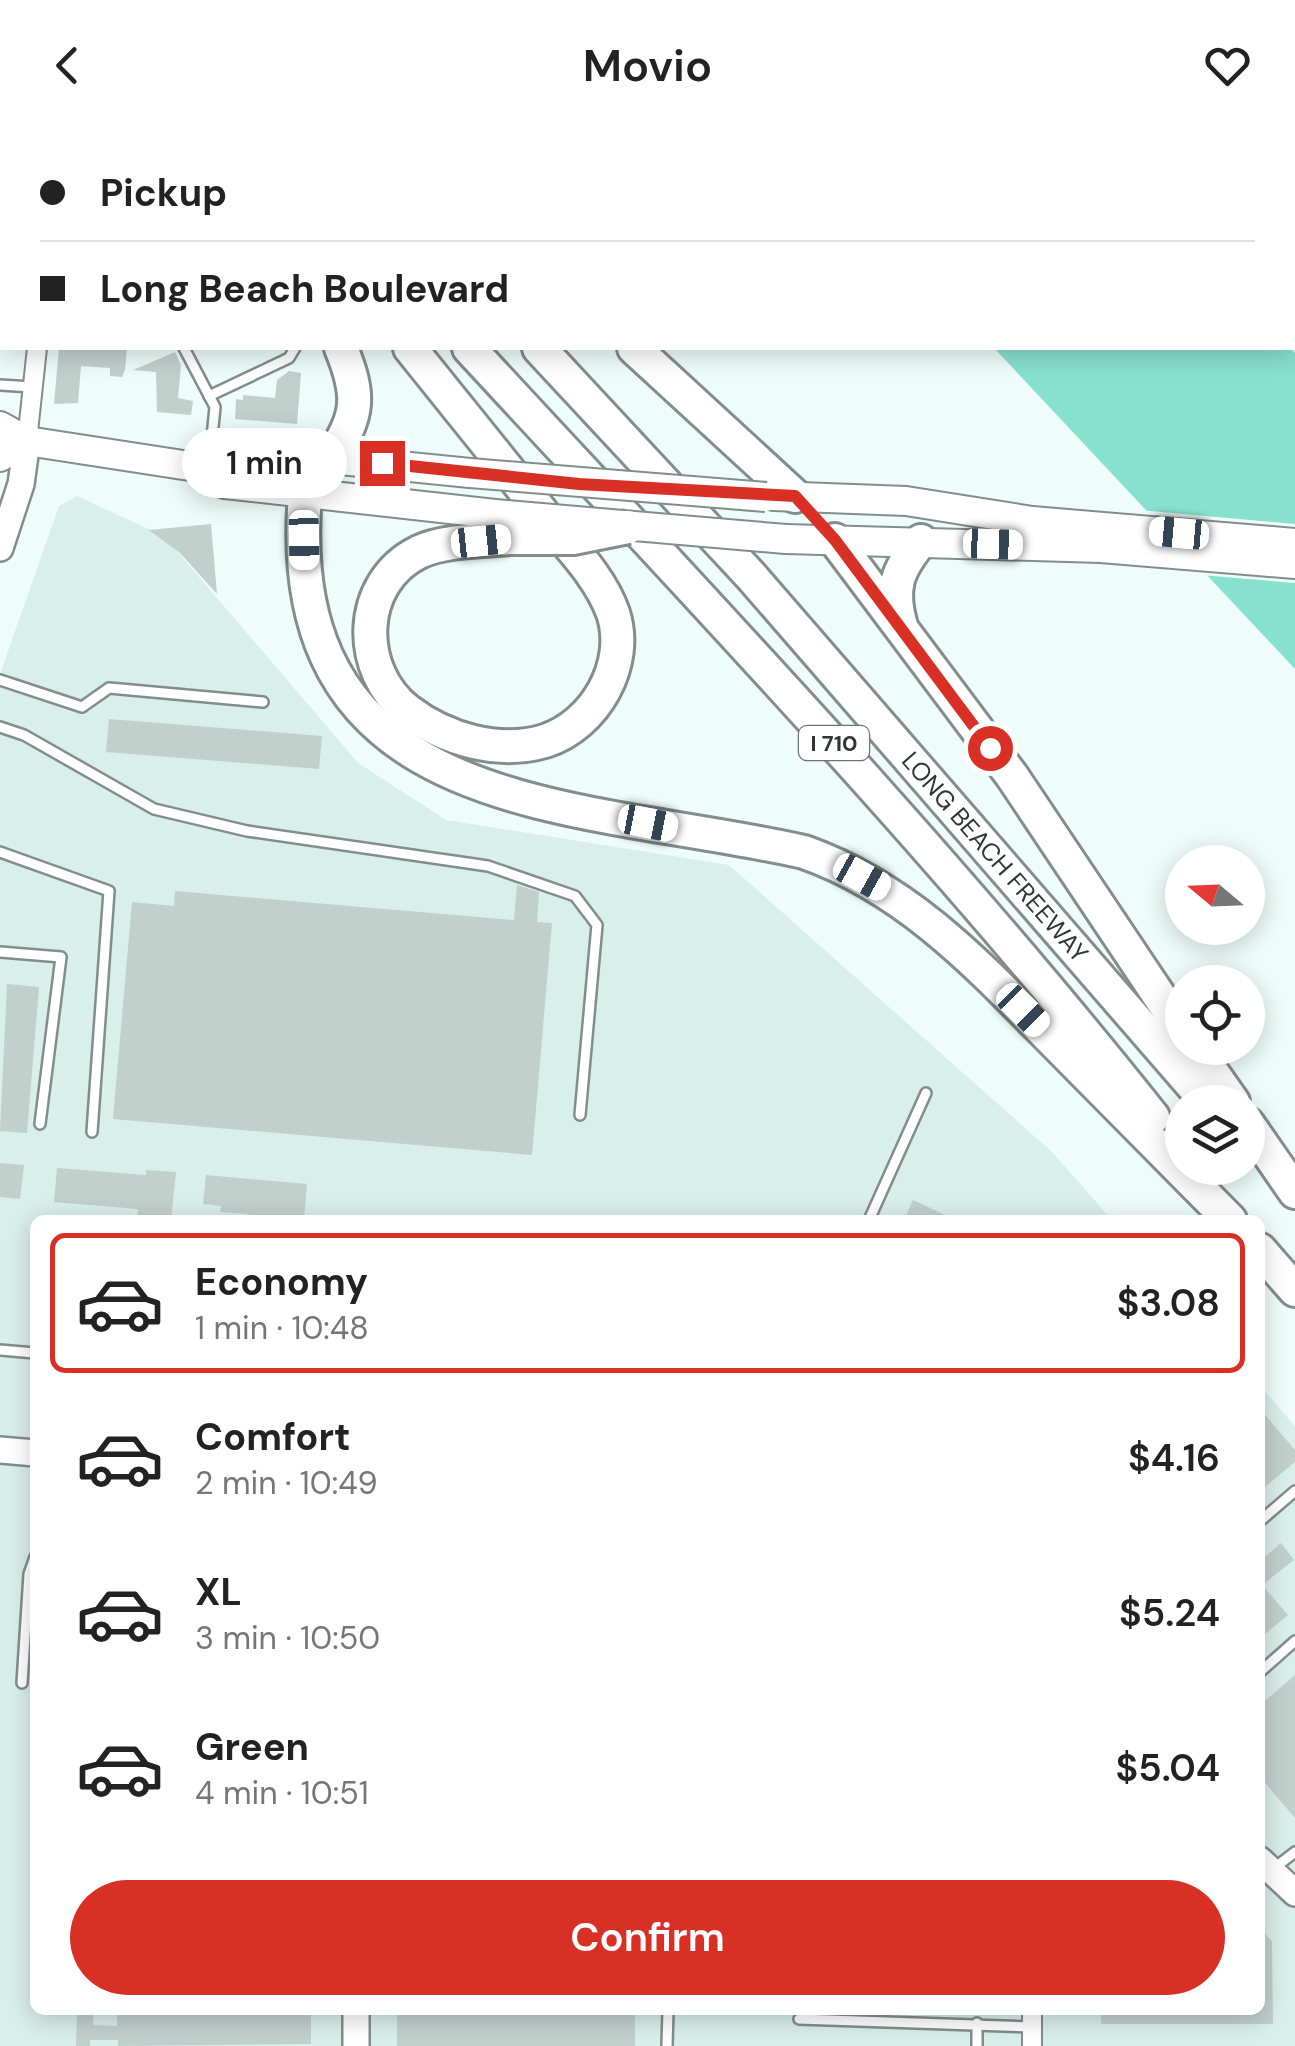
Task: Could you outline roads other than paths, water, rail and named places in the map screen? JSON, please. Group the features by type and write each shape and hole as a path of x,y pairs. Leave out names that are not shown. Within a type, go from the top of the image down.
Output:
{"highway":[{"path":"331,457 351,430 355,413 341,350"},
{"path":"412,350 598,582 618,632 607,684 576,724 542,742 477,743 438,730 391,695 374,664 369,626 382,589 421,551 502,526 574,538 628,527"},
{"name":"LONG BEACH FREEWAY","path":"470,350 820,726 1048,985 1165,1132"},
{"name":"LONG BEACH FREEWAY","path":"540,350 751,576 1192,1085"},
{"path":"636,350 780,496"},
{"path":"305,495 305,560 314,626 336,676 374,725 430,764 501,793 804,852 840,864 886,890 925,916 971,958 1228,1215"},
{"path":"835,540 1012,776 1165,1005"},
{"path":"904,635 893,592 899,567 921,541"},
{"path":"1265,1149 1295,1192"},
{"path":"1265,1170 1295,1204"},
{"path":"1207,1185 1229,1215"},
{"path":"1265,1256 1295,1290"}],"main road":[{"path":"0,426 28,442 209,469 225,484 502,526"},
{"path":"0,456 28,442"},
{"path":"209,469 230,449 331,457 474,480"},
{"path":"305,495 321,476 330,473 906,502 1102,537 1295,564"},
{"path":"780,496 835,540"},
{"path":"628,527 835,540 1102,537 1295,544"}],"street":[{"path":"0,548 21,484 37,350"},
{"path":"1,1455 30,1453"},
{"path":"1266,1865 1295,1894"},
{"path":"356,2015 356,2046"}],"lane":[{"path":"185,350 215,408 209,469"},
{"path":"209,396 289,358 294,350"},
{"path":"0,385 33,387"},
{"path":"0,680 82,708 109,688 262,702"},
{"path":"0,727 24,735 154,808 247,830 488,866 575,896 597,925 580,1115"},
{"path":"0,852 109,891 92,1132"},
{"path":"0,952 61,957 40,1124"},
{"path":"871,1215 926,1094"},
{"path":"0,1350 30,1353"},
{"path":"1265,1517 1295,1491"},
{"path":"22,1683 30,1571"},
{"path":"1265,1668 1295,1642"},
{"path":"1266,1865 1295,1852"},
{"path":"667,2046 668,2015"},
{"path":"799,2020 977,2022 1032,2028"},
{"path":"977,2022 977,2046"}]}
